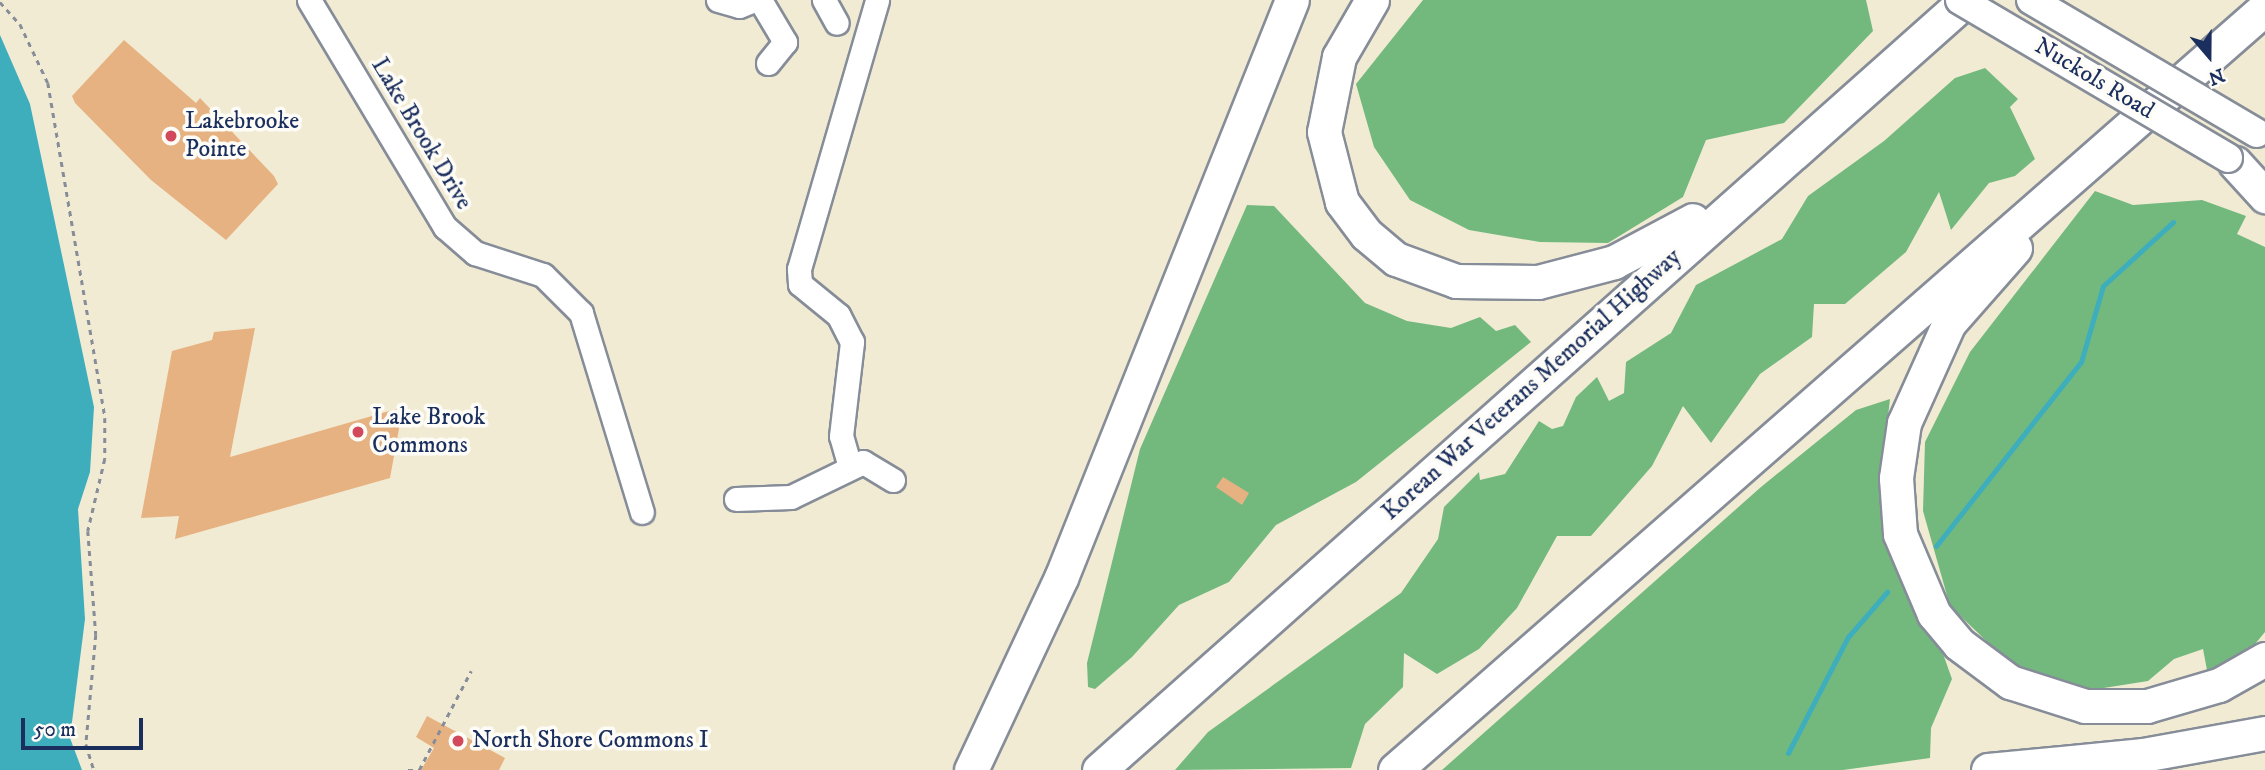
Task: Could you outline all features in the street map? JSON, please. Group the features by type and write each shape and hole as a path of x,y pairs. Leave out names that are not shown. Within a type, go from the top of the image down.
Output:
{"highway":[{"path":"971,770 1061,578 1292,0"},
{"path":"1372,0 1332,77 1324,115 1327,159 1342,202 1366,234 1396,259 1444,278 1538,282 1625,258 1708,211 1850,101"},
{"name":"Korean War Veterans Memorial Highway","path":"1098,770 1966,0"},
{"path":"1395,770 2265,8"},
{"path":"2113,140 1949,323 1927,364 1904,423 1896,478 1908,561 1934,614 1959,644 2010,682 2062,702 2147,706 2219,685 2265,659"},
{"path":"2232,160 2265,197"},
{"path":"1988,770 2143,755 2265,733"}],"main road":[{"name":"Nuckols Road","path":"1960,0 2232,160"},
{"name":"Nuckols Road","path":"2031,0 2257,133"}],"street":[{"name":"Lake Brook Drive","path":"309,0 445,227 475,253 542,275 581,313 642,512"},
{"path":"718,0 738,6 754,0"},
{"path":"760,0 785,42 768,63"},
{"path":"824,0 837,23"},
{"path":"850,467 841,436 852,342 838,315 800,284 799,269 877,0"},
{"path":"736,499 791,497 863,462 893,480"}],"path":[{"path":"0,2 34,53 44,74 62,183 83,272 107,436 88,522 96,635 86,744 94,770"},
{"path":"419,770 471,671"},
{"path":"408,770 414,770"}],"green space":[{"path":"1423,0 1866,0 1873,31 1784,123 1706,140 1683,197 1608,243 1540,242 1469,230 1410,200 1374,147 1356,84"},
{"path":"1985,68 2018,99 2010,107 2035,159 2015,176 1989,183 1951,230 1939,192 1906,252 1845,304 1814,304 1812,337 1760,374 1711,443 1683,406 1652,466 1591,536 1557,536 1517,608 1479,649 1437,674 1404,653 1403,687 1365,724 1351,768 1175,770 1208,732 1401,593 1438,539 1444,507 1479,472 1480,480 1505,474 1539,421 1552,429 1563,426 1576,397 1597,377 1609,401 1624,393 1626,362 1671,333 1696,285 1782,239 1808,196 1884,141 1955,78"},
{"path":"2095,191 2133,205 2202,200 2246,216 2237,234 2265,247 2265,632 2236,667 2207,670 2203,649 2174,659 2148,681 2066,694 2002,656 1950,606 1923,511 1925,442 1970,352"},
{"path":"1247,205 1274,206 1365,303 1407,321 1451,328 1480,317 1496,331 1515,325 1531,342 1356,482 1276,525 1229,582 1179,605 1132,657 1095,689 1088,687 1087,663 1140,449"},
{"path":"1890,399 1881,479 1952,679 1931,728 1930,758 1843,770 1442,770 1761,487 1856,410"}],"water":[{"path":"0,35 30,104 94,407 90,472 78,509 85,619 70,738 82,770 0,770"}],"building":[{"name":"Lakebrooke Pointe","path":"124,40 196,103 200,98 274,176 278,184 226,240 151,180 75,103 72,96"},
{"name":"Lake Brook Commons","path":"255,328 230,457 403,407 390,478 175,539 179,516 141,518 172,351 212,340 214,332"},
{"path":"1223,477 1249,493 1242,505 1216,487"},
{"name":"North Shore Commons I","path":"427,716 505,758 499,770 421,770 434,748 416,737"}],"waterway":[{"path":"1936,546 2081,362 2103,286 2173,222"},
{"path":"1788,753 1848,637 1887,592"}],"place":[{"name":"Lakebrooke Pointe","path":"171,136"},
{"name":"Lake Brook Commons","path":"358,432"},
{"name":"North Shore Commons I","path":"458,741"}]}
